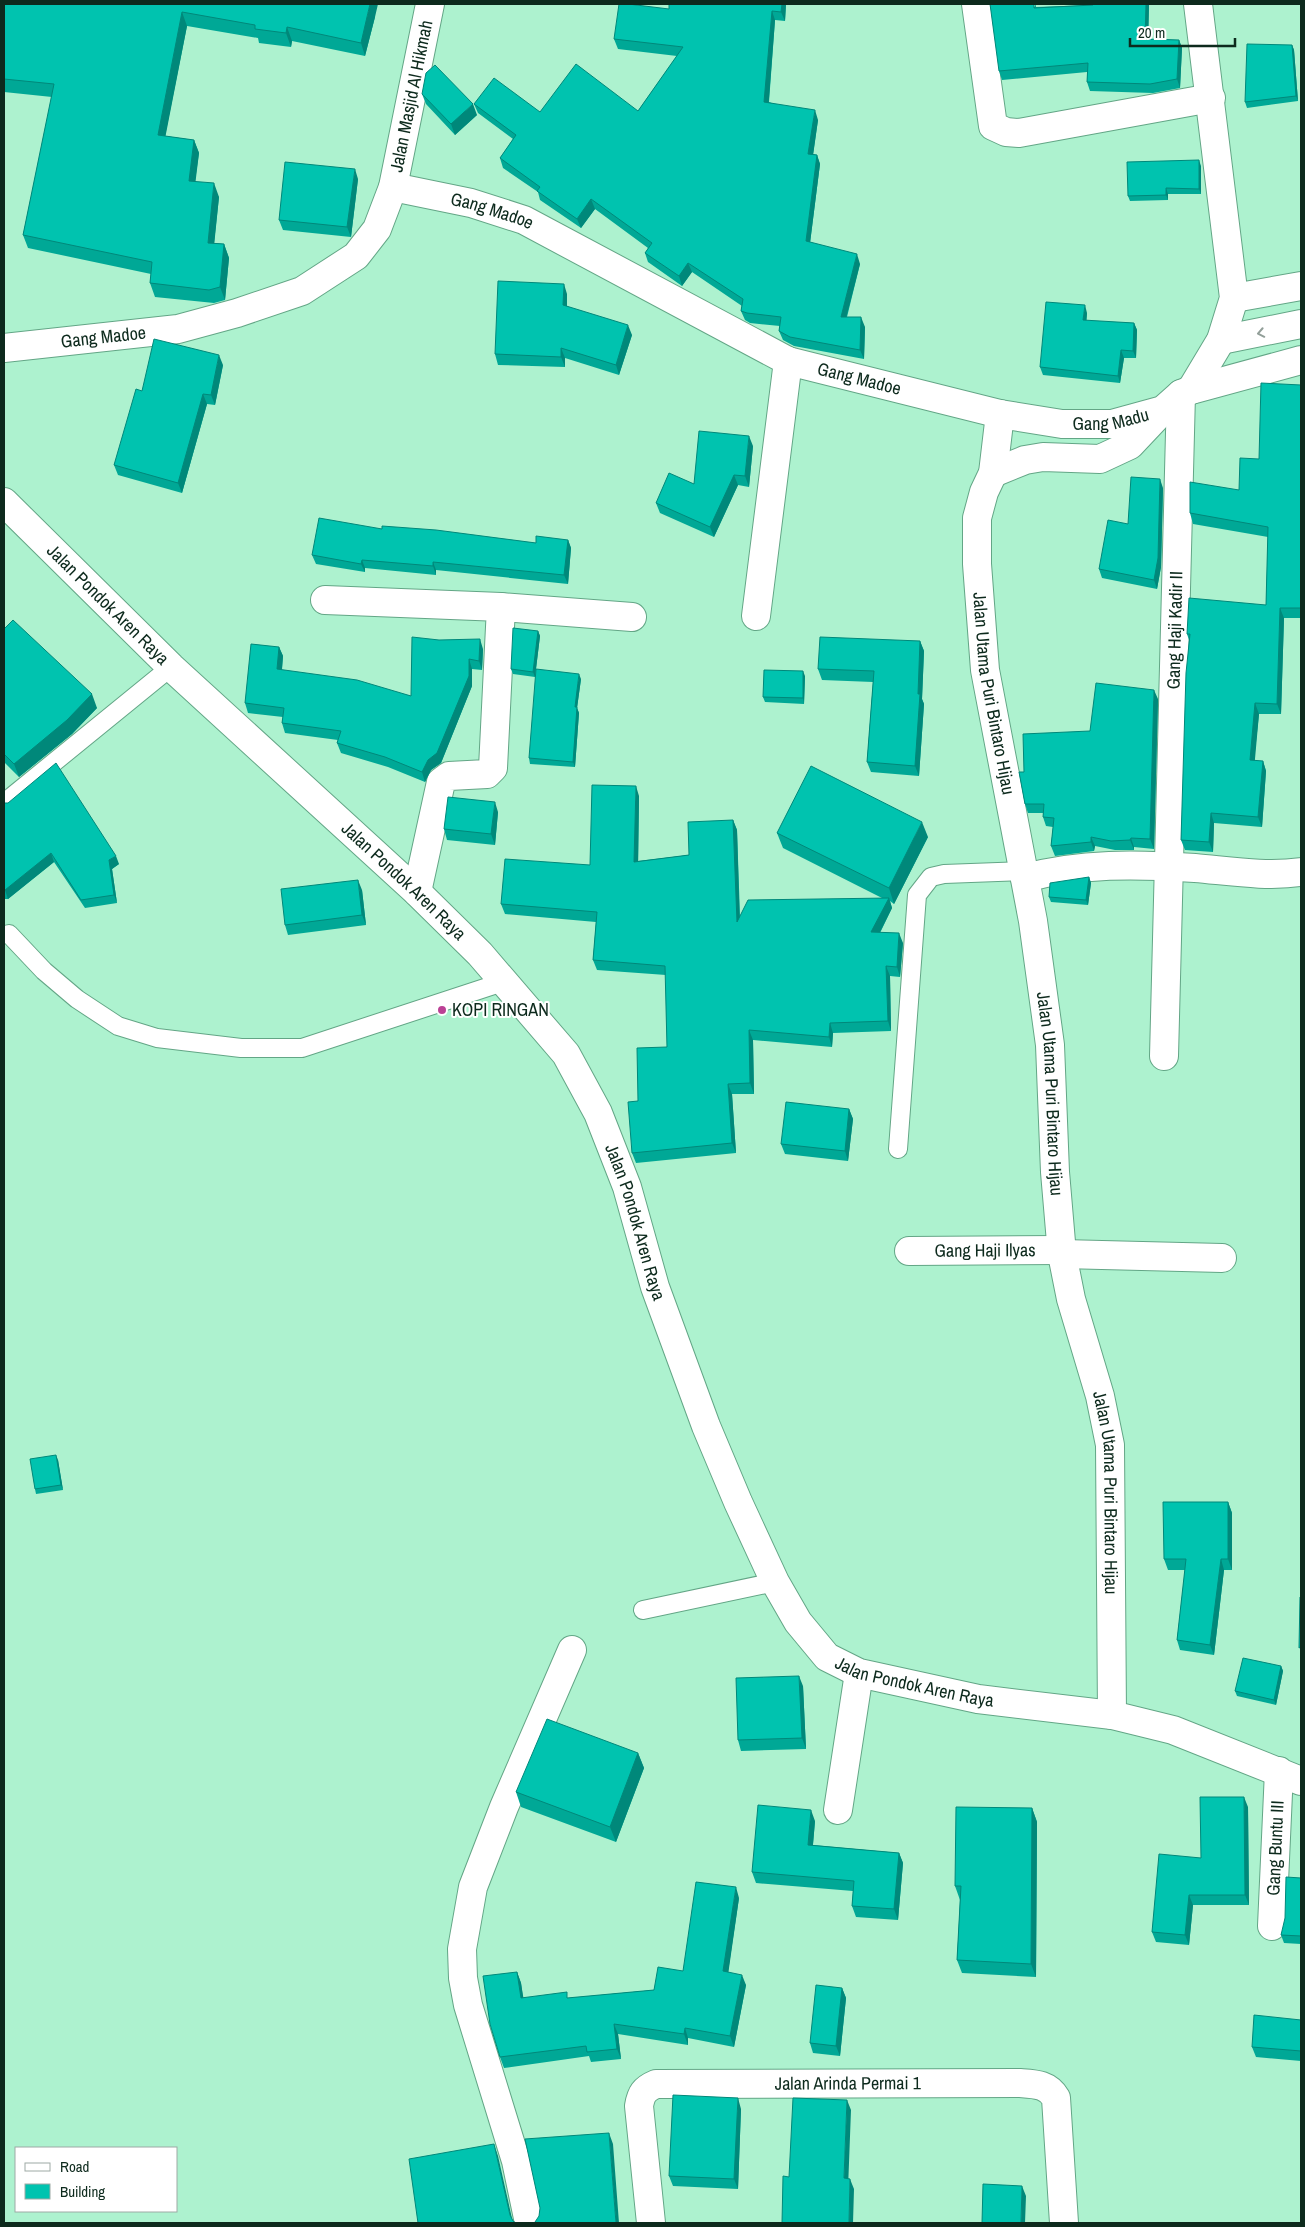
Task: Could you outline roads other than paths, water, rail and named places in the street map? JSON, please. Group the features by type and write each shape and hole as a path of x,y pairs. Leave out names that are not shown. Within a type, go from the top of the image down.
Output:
{"street":[{"name":"Jalan Masjid Al Hikmah","path":"393,187 430,4"},
{"path":"976,4 993,126 1006,132 1019,133 1211,98"},
{"path":"993,473 1025,460 1043,457 1100,459 1130,445 1178,398 1221,340 1234,298 1198,4"},
{"name":"Gang Madoe","path":"4,348 178,329 238,313 302,291 356,256 377,229 393,187 471,203 524,220 788,361 1000,414"},
{"path":"1234,298 1301,286"},
{"path":"1221,340 1301,324"},
{"name":"Gang Madu","path":"1000,414 1062,424 1112,424 1178,398 1301,360"},
{"path":"756,616 788,361"},
{"name":"Gang Haji Kadir II","path":"1164,1056 1178,398"},
{"name":"Jalan Utama Puri Bintaro Hijau","path":"1000,414 993,473 984,492 977,518 977,564 985,670 1033,921 1050,1045 1055,1172 1062,1252 1070,1299 1100,1396 1110,1445 1112,1715"},
{"name":"Jalan Pondok Aren Raya","path":"4,502 171,667 417,892 480,954 566,1054 598,1113 627,1188 655,1287 706,1426 738,1502 775,1582 798,1622 828,1657 859,1674 978,1699 1112,1715 1173,1730 1290,1776"},
{"path":"325,600 501,606 632,617"},
{"path":"417,892 441,782 449,776 486,774 492,768 501,606"},
{"path":"1024,875 1121,864 1262,874 1301,872"},
{"name":"Gang Haji Ilyas","path":"909,1251 1062,1252 1222,1258"},
{"path":"529,2223 516,2161 468,2005 463,1978 462,1949 473,1887 504,1807 572,1650"},
{"path":"838,1810 859,1674"},
{"name":"Gang Buntu III","path":"1272,1926 1290,1776"},
{"name":"Jalan Arinda Permai 1","path":"651,2223 639,2106 641,2095 647,2088 656,2084 1020,2083 1041,2085 1051,2090 1056,2098 1064,2223"}],"lane":[{"path":"4,803 171,667"},
{"path":"898,1149 917,895 930,878 944,874 1024,875"},
{"path":"9,934 44,971 77,1000 118,1026 156,1038 241,1048 302,1048 503,982"},
{"path":"643,1610 775,1582"}],"place":[{"name":"KOPI RINGAN","path":"442,1010"}]}
